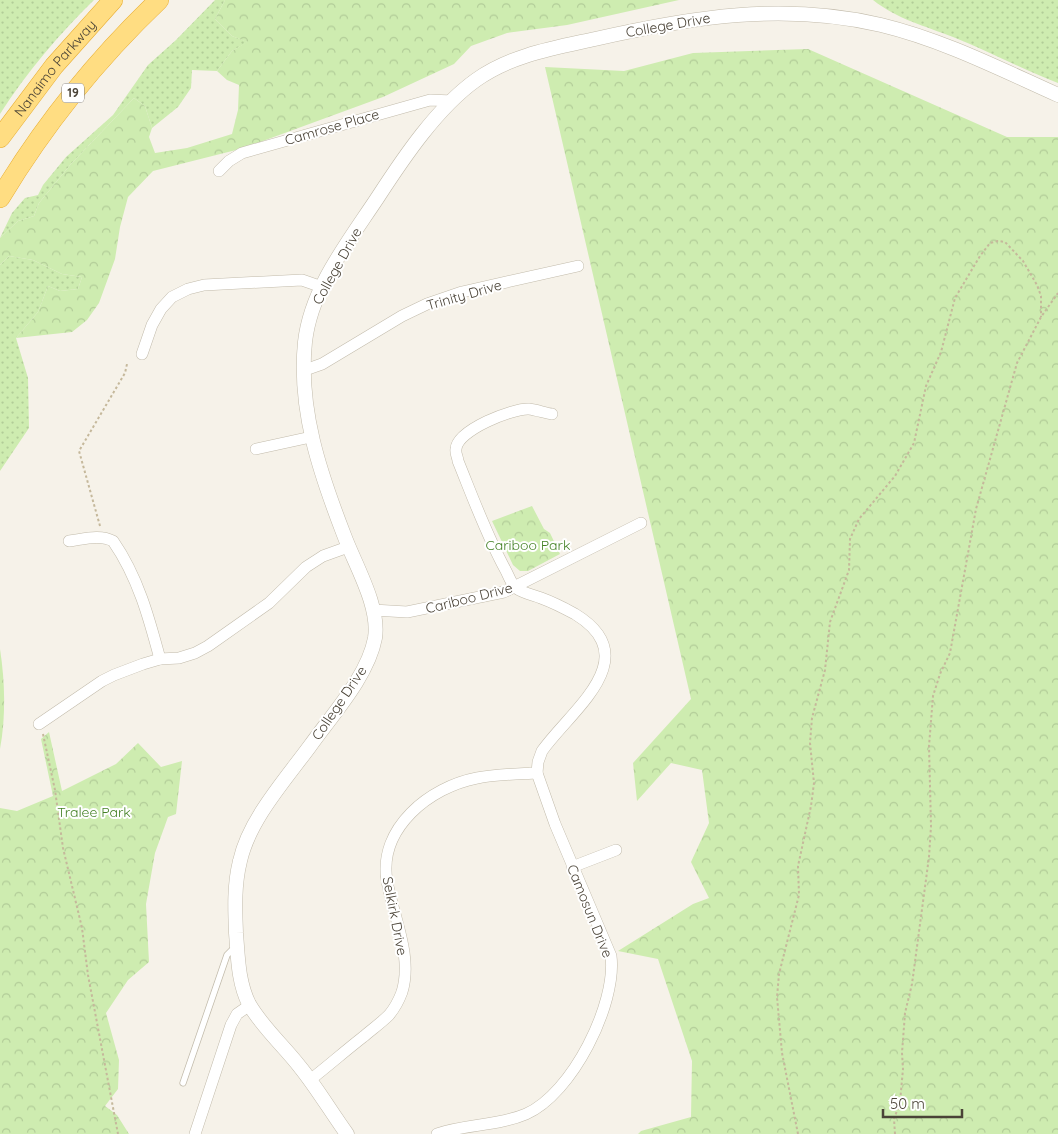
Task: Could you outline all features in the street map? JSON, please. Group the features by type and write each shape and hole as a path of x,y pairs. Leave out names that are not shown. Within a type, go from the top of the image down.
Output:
{"highway":[{"name":"Nanaimo Parkway","path":"0,138 54,66 113,0"},
{"name":"19","path":"0,198 35,144 71,96 122,37 159,0"}],"street":[{"name":"College Drive","path":"347,1134 310,1080 250,1005 240,980 237,946 236,882 240,860 247,839 278,790 356,681 374,644 376,626 373,610 322,475 311,437 305,370 306,335 312,310 322,287 383,188 422,136 452,101 474,81 494,69 543,50 697,18 769,12 838,17 879,25 945,45 1058,95"},
{"name":"Camrose Place","path":"219,171 229,161 242,153 430,100 452,101"},
{"name":"Trinity Drive","path":"305,370 322,364 402,316 427,304 462,292 578,266"},
{"path":"142,354 152,325 161,310 172,297 188,289 204,285 302,280 322,287"},
{"path":"538,773 538,762 542,751 598,684 604,670 605,653 600,638 586,622 557,605 515,588 486,532 458,461 456,449 465,434 499,416 528,409 552,414"},
{"path":"256,449 311,437"},
{"name":"Cariboo Drive","path":"373,610 414,611 504,592 641,523"},
{"path":"69,541 97,537 113,541 119,549 148,610 160,659"},
{"path":"42,727 102,681 128,669 160,659 179,658 208,646 269,603 306,566 323,556 348,547"},
{"name":"Camosun Drive","path":"437,1134 457,1128 488,1129 526,1114 548,1100 574,1069 604,1009 612,977 611,956 572,867 544,794 538,773"},
{"name":"Selkirk Drive","path":"310,1080 390,1014 402,992 405,968 387,882 386,866 388,849 400,826 423,803 449,786 479,777 538,773"},
{"path":"572,867 616,850"},
{"path":"195,1134 231,1025 237,1014 250,1005"}],"lane":[{"path":"183,1083 227,955 237,946"}],"path":[{"path":"798,1134 782,1053 777,997 779,974 799,895 798,866 814,783 810,744 812,718 825,670 830,622 849,570 850,538 859,519 895,476 914,443 926,386 941,352 955,298 990,243 1005,242 1023,261 1041,296 1041,317"},
{"path":"895,1134 894,1118 900,1102 906,1013 912,984 929,858 931,826 928,746 934,696 940,674 950,653 976,509 1014,372 1041,317 1058,293"},
{"path":"101,528 79,451 125,373 127,364"},
{"path":"42,727 55,790 63,848 82,928 88,975 118,1134"}],"green space":[{"path":"0,0 94,0 44,54 0,114"},
{"path":"215,0 225,0 215,19 232,36 248,42 232,51 217,71 192,70 191,88 178,107 152,128 145,106 134,98 71,164 39,203 34,216 18,221 0,238 12,213 25,198 38,195 43,185 66,157 113,115 148,65 176,40"},
{"path":"225,0 679,0 567,25 507,33 471,46 454,64 383,97 244,148 153,171 128,197 120,227 115,259 99,303 87,320 72,332 16,338 38,312 48,286 60,291 78,289 82,277 62,274 33,260 9,256 0,265 0,238 18,221 34,216 39,203 71,164 134,98 145,106 152,128 149,137 155,153 187,148 232,134 238,110 239,85 227,80 217,71 232,51 247,42 232,36 215,19"},
{"path":"873,0 1058,0 1058,83 966,42 912,22 882,7"},
{"path":"808,49 1007,137 1058,137 1058,1134 638,1134 641,1131 691,1117 692,1061 658,959 618,951 693,904 709,898 691,862 709,823 702,770 671,763 637,801 633,763 691,699 545,67 624,71 693,53"},
{"path":"9,256 33,260 62,274 82,277 78,289 60,291 48,286 38,312 16,338 28,378 29,428 0,471 0,265"},
{"name":"Cariboo Park","path":"532,506 544,529 550,533 560,554 528,571 520,571 513,565 492,521"},
{"path":"0,649 4,699 0,749"},
{"name":"Tralee Park","path":"49,732 62,791 116,764 138,743 161,767 182,761 176,814 168,817 155,853 146,904 149,962 128,980 106,1013 119,1060 118,1089 105,1106 117,1115 129,1134 0,1134 0,808 17,811 53,796 41,739"}]}
